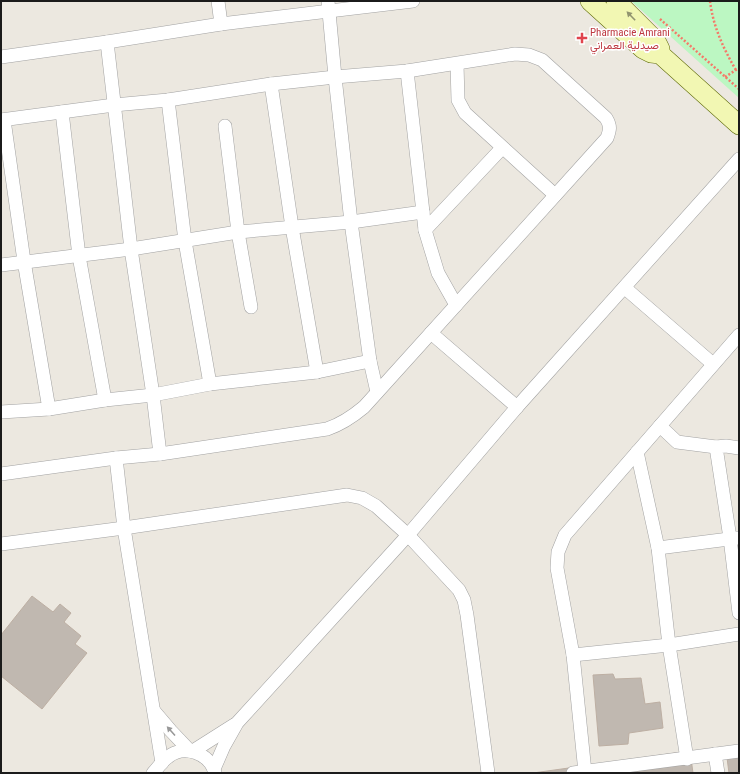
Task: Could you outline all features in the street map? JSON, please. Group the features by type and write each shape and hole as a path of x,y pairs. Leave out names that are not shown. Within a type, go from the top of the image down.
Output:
{"street":[{"path":"218,1 221,24"},
{"path":"1,57 107,42 329,6 413,1"},
{"path":"590,1 643,49 651,53 660,54 739,125"},
{"path":"616,1 656,41 660,49 660,54"},
{"path":"329,6 350,222 370,361 377,392"},
{"path":"107,42 131,249 153,395 160,454"},
{"path":"1,474 116,458 160,454 327,428 340,424 353,416 377,392 607,138 610,130 610,124 606,118 542,60 529,55 515,54 407,71 271,84 168,100 114,105 2,120 49,409"},
{"path":"457,64 458,100 465,113 555,195"},
{"path":"407,71 425,230 438,273 456,305"},
{"path":"271,84 292,227 317,372"},
{"path":"168,100 185,241 210,384"},
{"path":"62,112 79,256 105,400"},
{"path":"225,126 238,232 251,307"},
{"path":"425,230 502,148"},
{"path":"215,772 224,746 237,723 408,535 517,407 739,159"},
{"path":"1,265 131,249 238,232 350,222 423,212"},
{"path":"625,288 713,364"},
{"path":"431,333 517,407"},
{"path":"739,335 565,535 558,552 557,568 574,655 579,772 739,751"},
{"path":"1,412 49,409 105,400 153,395 210,384 317,372 370,361"},
{"path":"660,426 677,442 716,447 726,446 739,448"},
{"path":"716,447 735,538 739,613"},
{"path":"638,452 658,548 669,645 687,759"},
{"path":"116,458 124,528 162,763"},
{"path":"1,544 124,528 347,495 362,498 376,506 408,535 459,590 464,600 488,773"},
{"path":"658,548 735,538"},
{"path":"574,655 669,645 739,634"},
{"path":"153,709 171,731 192,751 205,757 215,772"},
{"path":"153,773 167,757 182,750 192,751 237,723"},
{"path":"715,754 718,773"}],"path":[{"path":"710,1 714,23 719,37 738,69 725,77"},
{"path":"655,15 739,89"}],"green space":[{"path":"631,1 739,1 739,98"}],"building":[{"path":"32,596 53,612 60,604 71,613 64,622 81,636 75,644 87,653 42,709 1,676 1,635"},
{"path":"613,674 615,679 641,678 645,704 660,702 663,728 629,733 628,744 599,746 593,675"},
{"path":"739,748 739,773 729,773 726,750"},
{"path":"690,751 693,773 533,773"}],"place":[{"name":"Pharmacie Amrani صيدلية العمراني","path":"582,38"}]}
